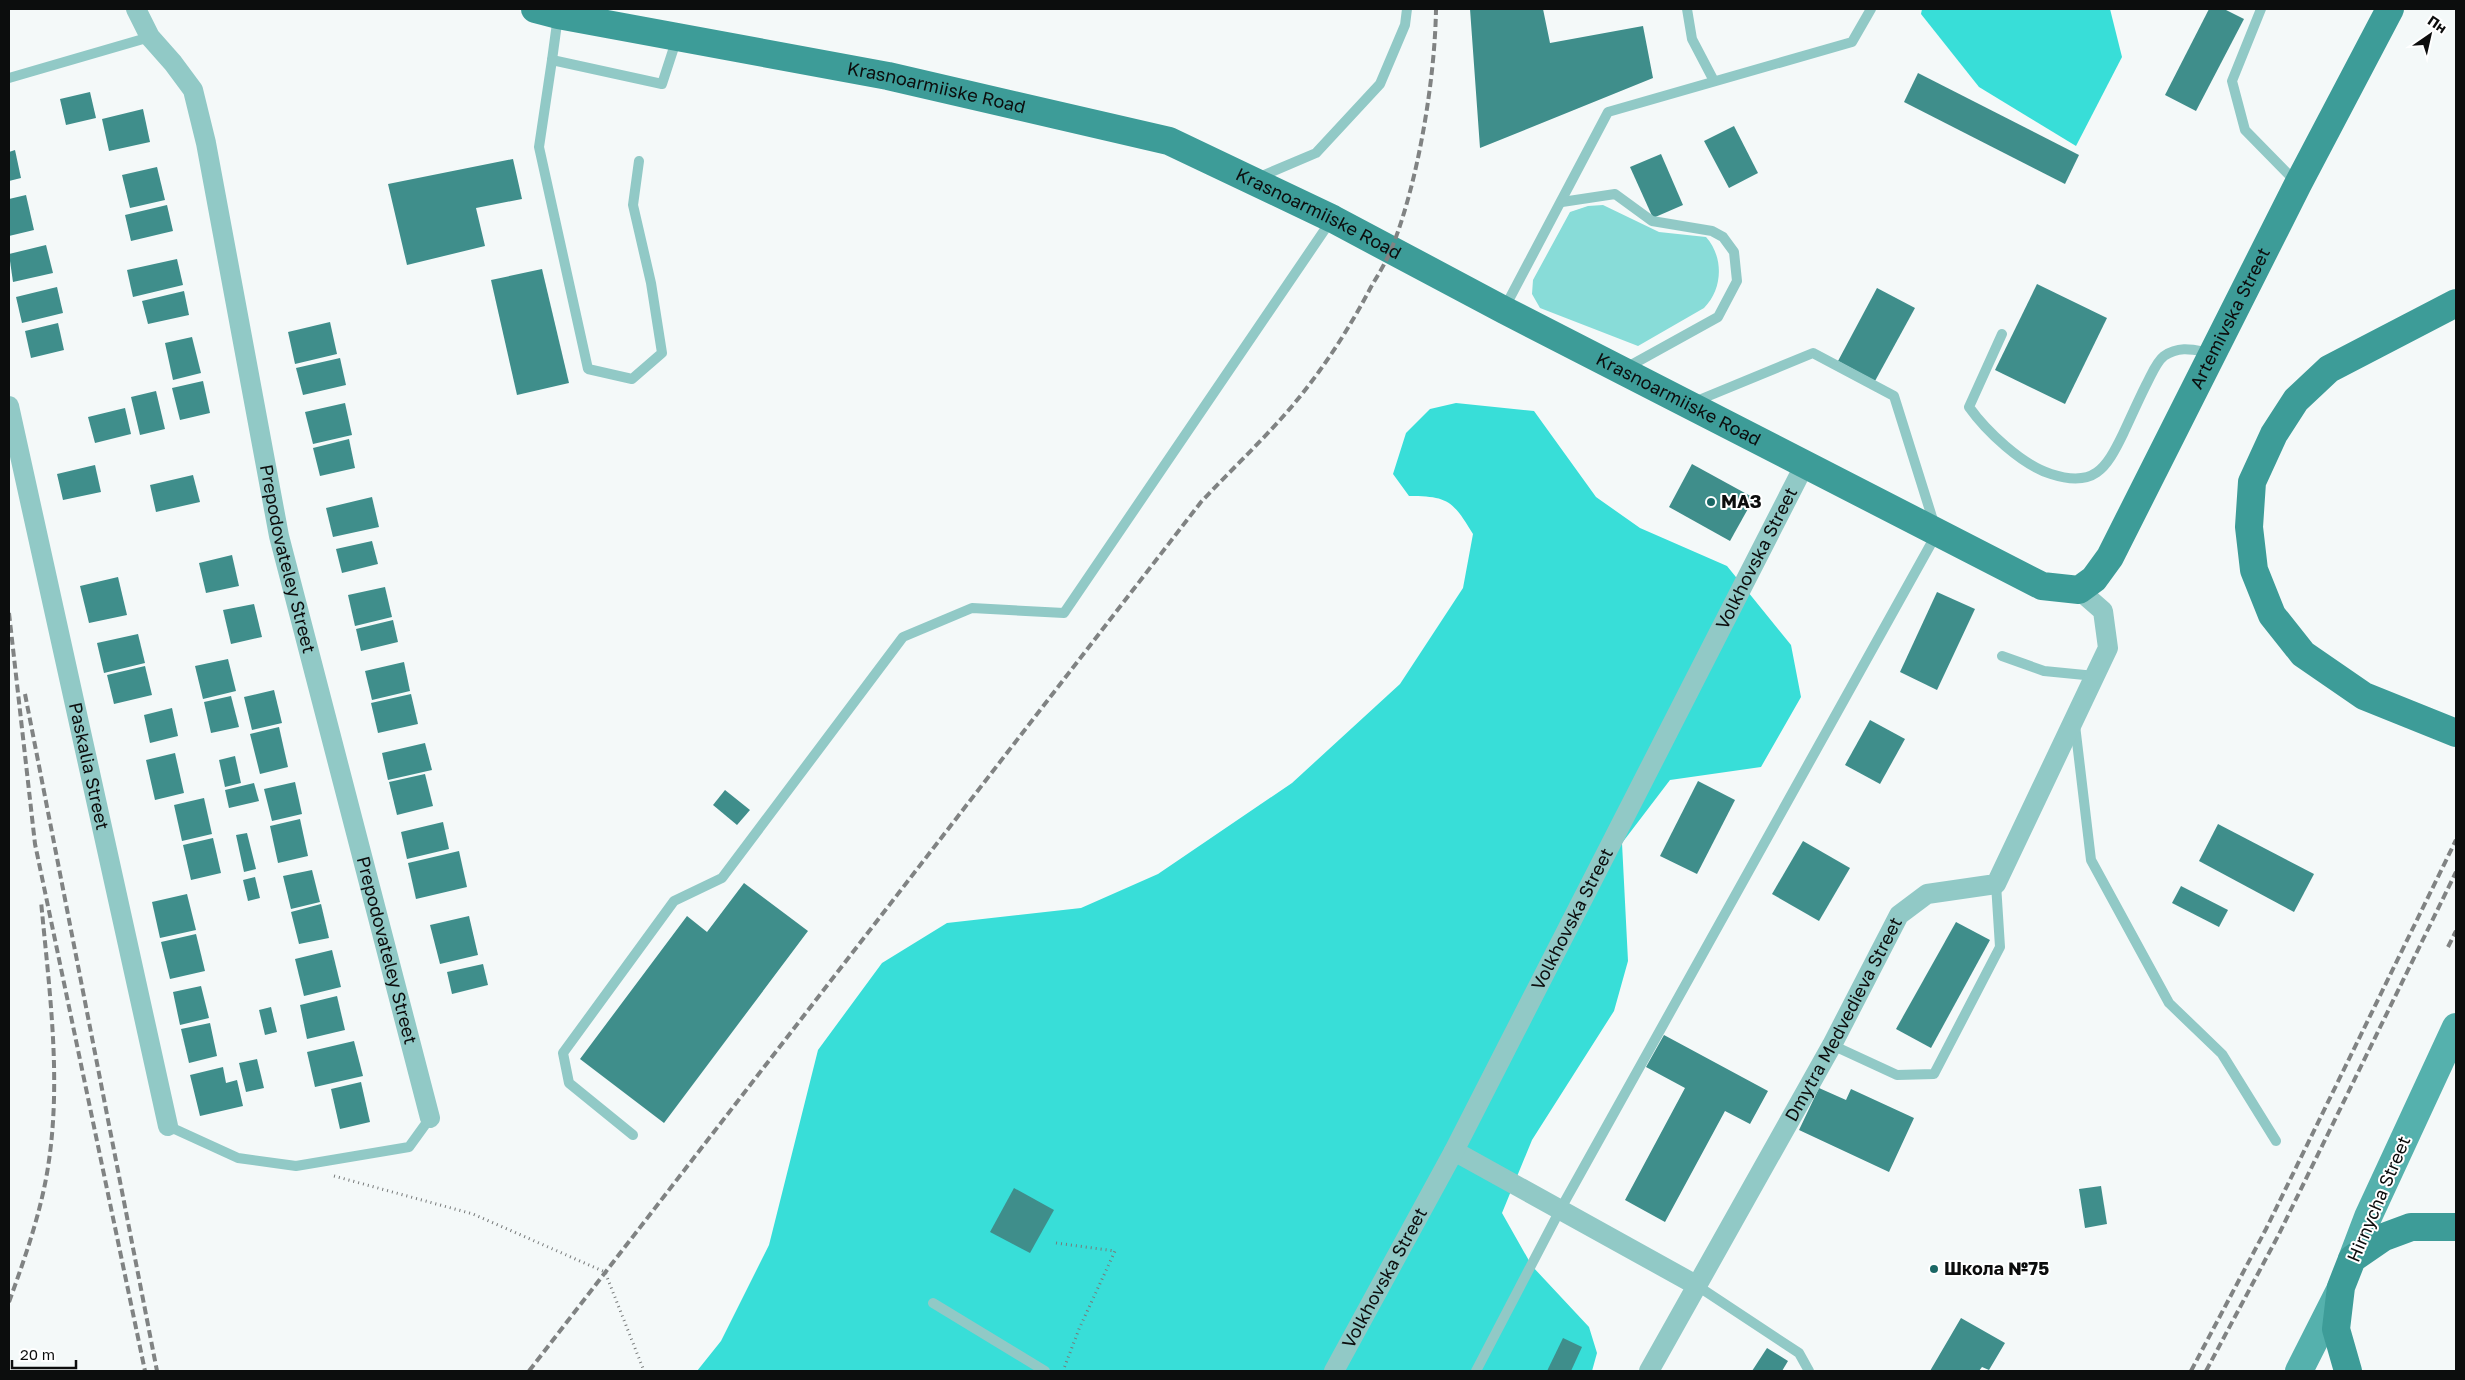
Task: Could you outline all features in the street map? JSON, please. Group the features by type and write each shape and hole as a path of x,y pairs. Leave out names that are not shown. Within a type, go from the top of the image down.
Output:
{"main road":[{"name":"Artemivska Street","path":"2079,590 2094,579 2110,556 2298,184 2390,9"},
{"name":"Krasnoarmiiske Road","path":"546,12 888,76 1168,141 1333,219 1504,310 2042,586 2079,590"},
{"path":"2456,303 2329,368 2296,400 2274,434 2252,482 2249,527 2254,570 2272,615 2303,654 2364,696 2456,733"},
{"name":"Hirnycha Street","path":"2299,1371 2341,1287 2368,1217 2456,1027"},
{"path":"2352,1259 2384,1237 2411,1227 2456,1227"},
{"path":"2341,1287 2336,1329 2348,1371"}],"street":[{"name":"Prepodovateley Street","path":"136,9 150,37 193,90 206,143 279,536 430,1118"},
{"name":"Paskalia Street","path":"9,406 168,1126"},
{"name":"Volkhovska Street","path":"1334,1371 1454,1151 1805,464"},
{"path":"1996,884 2108,648 2103,610 2079,590"},
{"name":"Dmytra Medvedieva Street","path":"1649,1371 1832,1045 1899,915 1927,894 1996,884"},
{"path":"1454,1151 1696,1285"}],"lane":[{"path":"1251,180 1316,153 1380,84 1405,25 1407,9"},
{"path":"1687,9 1692,39 1714,82"},
{"path":"1504,310 1608,112 1852,42 1871,9"},
{"path":"2261,9 2232,81 2245,130 2298,184"},
{"path":"546,12 552,60 539,147 588,369 632,379 662,353 651,283 633,205 639,160"},
{"path":"552,60 662,84 678,36"},
{"path":"9,78 150,37"},
{"path":"1562,202 1615,194 1652,221 1719,234 1734,252 1737,281 1718,316 1621,370"},
{"path":"633,1135 569,1083 563,1053 674,901 722,878 903,637 972,608 1064,613 1333,219"},
{"path":"2002,334 1969,407 1982,425 2022,458 2044,472 2063,478 2080,479 2096,473 2110,460 2152,374 2163,357 2181,348 2213,353"},
{"path":"1476,1371 1560,1210 1937,533 1894,396 1813,353 1688,404"},
{"path":"2002,656 2044,671 2095,676"},
{"path":"2074,719 2091,860 2169,1003 2222,1054 2276,1141"},
{"path":"1832,1045 1897,1075 1934,1074 2000,947 1996,884"},
{"path":"168,1126 238,1158 296,1166 409,1147 430,1118"},
{"path":"1696,1285 1800,1354 1809,1371"},
{"path":"933,1303 1045,1371"}],"path":[{"path":"333,1176 473,1214 605,1272 644,1371"},
{"path":"1056,1243 1115,1250 1079,1329 1063,1371"}],"shaded area":[{"path":"1922,9 2110,9 2122,57 2076,146 1979,87 1921,14"},
{"path":"1603,205 1659,232 1706,237 1716,254 1719,273 1718,282 1715,292 1704,308 1638,346 1540,308 1532,294 1533,280 1570,212 1588,206"},
{"path":"1456,403 1534,411 1596,497 1640,528 1727,566 1791,645 1801,697 1761,767 1670,780 1622,843 1628,961 1614,1011 1532,1140 1502,1213 1532,1266 1589,1327 1597,1353 1592,1371 697,1371 721,1341 769,1245 818,1050 882,963 947,923 1081,908 1158,874 1292,783 1400,684 1463,588 1473,534 1454,507 1441,499 1433,497 1409,496 1393,474 1406,433 1430,409"}],"building":[{"path":"1470,9 1543,9 1550,43 1643,26 1653,78 1480,148"},
{"path":"2209,9 2224,9 2244,19 2196,111 2165,95"},
{"path":"1918,73 2079,155 2065,184 1904,102"},
{"path":"90,92 96,118 66,125 60,99"},
{"path":"143,109 150,142 109,151 102,119"},
{"path":"1734,126 1758,173 1729,188 1704,141"},
{"path":"15,150 21,178 9,181 9,152"},
{"path":"1661,154 1683,205 1653,218 1630,167"},
{"path":"513,159 522,199 476,208 485,246 407,265 388,184"},
{"path":"157,167 165,200 130,208 122,175"},
{"path":"26,195 34,230 9,236 9,199"},
{"path":"167,205 173,231 131,241 125,215"},
{"path":"46,245 53,273 13,282 9,254"},
{"path":"177,259 183,285 133,297 127,270"},
{"path":"542,269 569,383 517,395 491,280"},
{"path":"2037,284 2107,318 2065,404 1995,370"},
{"path":"57,287 63,313 22,323 16,297"},
{"path":"1877,288 1915,308 1875,381 1838,361"},
{"path":"184,291 189,315 148,324 142,301"},
{"path":"330,322 337,354 295,364 288,332"},
{"path":"58,323 64,350 31,358 25,331"},
{"path":"192,337 201,373 173,380 165,343"},
{"path":"340,358 346,385 303,395 296,368"},
{"path":"203,381 210,413 180,420 172,388"},
{"path":"156,391 165,429 140,435 131,397"},
{"path":"345,403 352,435 313,444 305,412"},
{"path":"125,408 131,434 95,443 88,417"},
{"path":"349,439 355,468 320,476 313,448"},
{"name":"МАЗ","path":"1692,464 1754,498 1730,541 1669,507"},
{"path":"95,465 101,492 63,500 57,474"},
{"path":"193,475 200,502 156,512 150,485"},
{"path":"372,497 379,527 333,537 326,508"},
{"path":"372,541 378,564 342,573 336,549"},
{"path":"232,555 239,586 206,593 199,563"},
{"path":"118,577 127,615 89,623 80,586"},
{"path":"385,587 392,617 355,626 348,595"},
{"path":"1937,592 1975,609 1937,690 1900,672"},
{"path":"254,604 262,637 231,644 223,610"},
{"path":"393,620 398,642 361,651 356,629"},
{"path":"138,634 145,663 104,673 97,643"},
{"path":"228,659 236,691 203,699 195,666"},
{"path":"404,662 410,691 372,700 365,671"},
{"path":"145,666 152,695 114,704 107,675"},
{"path":"274,690 282,723 252,730 244,697"},
{"path":"411,694 418,724 378,733 371,703"},
{"path":"231,696 239,727 211,733 204,702"},
{"path":"172,708 178,736 150,743 144,715"},
{"path":"1870,720 1905,739 1880,784 1845,765"},
{"path":"279,727 288,767 260,774 250,734"},
{"path":"425,743 432,770 388,780 382,753"},
{"path":"175,753 184,793 155,800 146,760"},
{"path":"235,756 241,783 225,787 219,760"},
{"path":"425,774 433,806 397,815 389,782"},
{"path":"1698,781 1735,800 1697,874 1660,856"},
{"path":"295,782 302,814 272,821 264,789"},
{"path":"254,783 259,801 229,808 225,790"},
{"path":"725,790 750,810 737,825 713,805"},
{"path":"204,798 212,834 182,841 174,805"},
{"path":"300,819 308,856 278,863 270,826"},
{"path":"443,822 449,849 407,859 401,832"},
{"path":"2218,824 2314,874 2294,912 2199,861"},
{"path":"247,833 256,869 244,872 236,835"},
{"path":"213,838 221,873 191,880 183,845"},
{"path":"1803,841 1850,868 1819,921 1772,894"},
{"path":"459,851 467,887 416,899 408,863"},
{"path":"312,870 320,902 291,909 283,876"},
{"path":"255,877 260,898 248,901 243,880"},
{"path":"744,883 808,931 664,1123 580,1059 687,916 707,932"},
{"path":"2181,886 2228,910 2219,927 2172,903"},
{"path":"187,894 196,930 160,938 152,902"},
{"path":"321,904 329,938 299,944 291,912"},
{"path":"469,916 478,955 440,964 430,925"},
{"path":"1956,922 1990,940 1931,1048 1896,1029"},
{"path":"196,934 205,971 170,979 161,942"},
{"path":"332,950 341,987 304,996 295,959"},
{"path":"483,964 488,985 452,994 447,972"},
{"path":"201,986 209,1018 180,1025 173,992"},
{"path":"337,996 345,1030 307,1039 300,1005"},
{"path":"271,1007 277,1032 265,1035 259,1010"},
{"path":"210,1023 217,1056 189,1063 181,1029"},
{"path":"1664,1035 1768,1091 1750,1124 1725,1111 1665,1222 1625,1200 1685,1088 1646,1067"},
{"path":"354,1041 363,1076 315,1087 307,1052"},
{"path":"257,1059 264,1088 246,1092 239,1063"},
{"path":"223,1067 226,1083 237,1080 243,1106 200,1116 190,1075"},
{"path":"361,1082 370,1122 340,1129 331,1089"},
{"path":"1819,1088 1846,1100 1851,1089 1914,1118 1889,1172 1799,1130"},
{"path":"2101,1186 2107,1224 2085,1228 2079,1189"},
{"path":"1014,1188 1054,1210 1030,1253 990,1232"},
{"path":"1961,1318 2005,1343 1989,1370 1982,1367 1979,1371 1930,1371"},
{"path":"1563,1338 1582,1347 1571,1371 1547,1371"},
{"path":"1767,1348 1788,1361 1782,1371 1752,1371"}],"railway":[{"path":"529,1371 1201,502 1287,412 1333,352 1384,264 1401,224 1417,163 1423,131 1432,67 1436,9"},
{"path":"9,613 35,844 145,1371"},
{"path":"25,694 157,1371"},
{"path":"2191,1371 2266,1229 2456,840"},
{"path":"2206,1371 2278,1236 2456,872"},
{"path":"9,1302 37,1218 48,1167 52,1134 54,1101 53,1034 41,901"},
{"path":"2448,947 2456,931"}],"place":[{"name":"МАЗ","path":"1711,502"},
{"name":"Школа №75","path":"1934,1269"}]}
